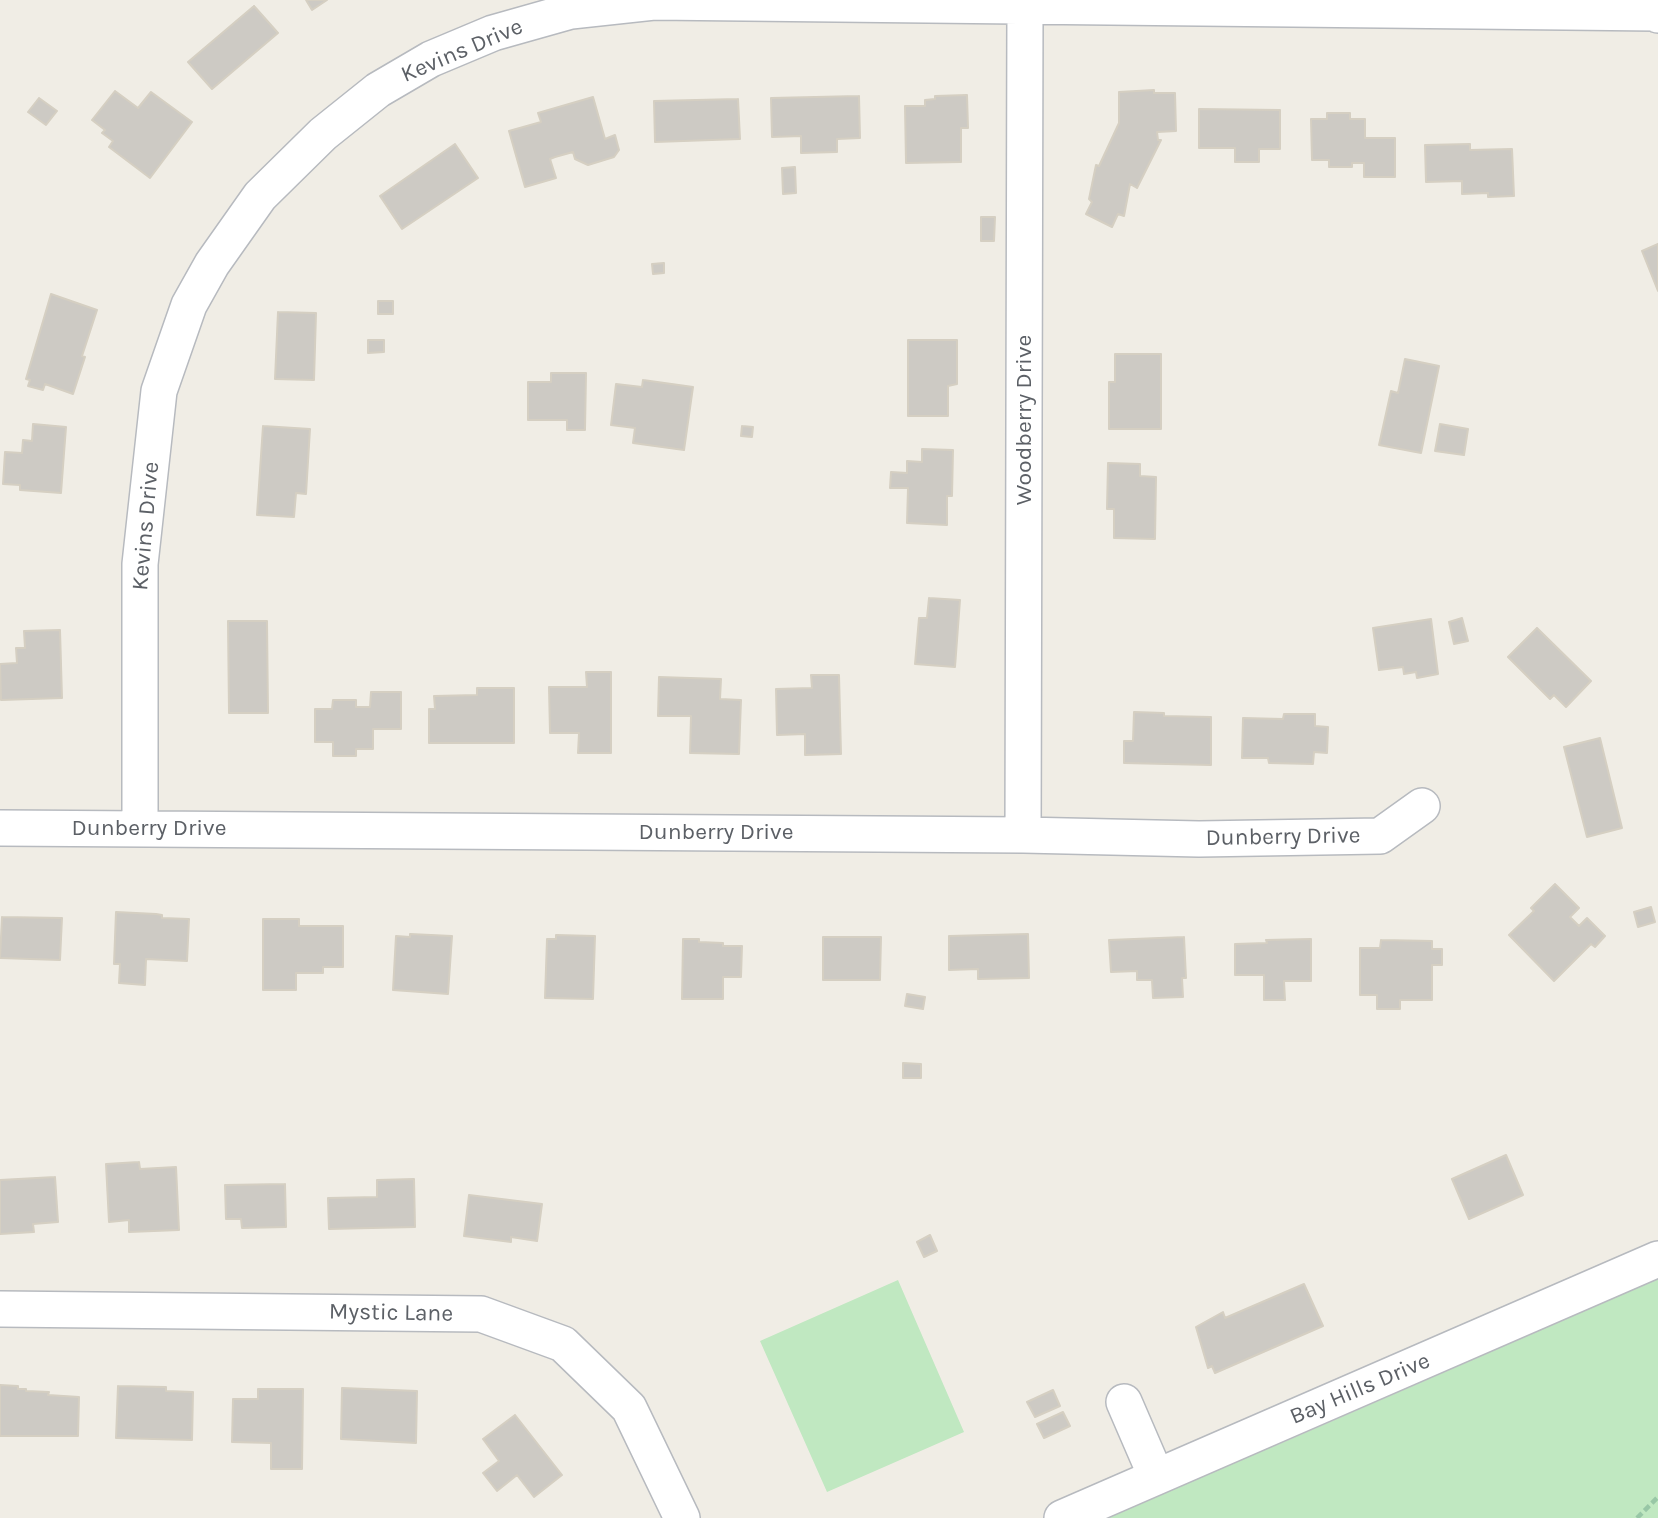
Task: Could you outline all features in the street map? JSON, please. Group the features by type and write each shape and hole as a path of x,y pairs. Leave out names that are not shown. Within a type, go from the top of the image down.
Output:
{"street":[{"name":"Kevins Drive","path":"139,827 140,564 159,391 189,305 212,264 260,196 323,134 378,90 431,60 493,33 571,10 654,2 1658,15"},
{"name":"Woodberry Drive","path":"1023,835 1025,5"},
{"name":"Dunberry Drive","path":"0,828 1023,835 1199,839 1380,836 1422,806"},
{"name":"Bay Hills Drive","path":"1062,1518 1658,1259"},
{"name":"Mystic Lane","path":"0,1309 481,1314 563,1344 629,1408 682,1518"},
{"path":"1124,1402 1156,1476"}],"path":[{"path":"1637,1518 1658,1497"}],"green space":[{"path":"1658,1279 1658,1518 1058,1518 1277,1445"},
{"path":"898,1280 964,1432 827,1492 760,1341"}],"building":[{"path":"306,0 327,0 312,10"},
{"path":"254,6 278,33 212,89 188,62"},
{"path":"1154,90 1154,93 1175,93 1176,131 1157,132 1158,140 1161,140 1137,188 1130,184 1124,216 1118,214 1112,227 1086,214 1092,202 1089,199 1096,165 1099,166 1119,123 1119,92"},
{"path":"115,91 138,108 151,92 192,122 150,178 109,147 113,141 102,133 105,130 92,120"},
{"path":"967,95 968,128 961,128 961,162 906,163 905,106 925,106 925,100 935,99 935,96"},
{"path":"859,96 860,138 837,139 837,152 801,153 801,136 772,137 771,98"},
{"path":"593,97 605,139 615,135 619,150 614,157 588,165 575,159 573,152 555,157 550,159 556,178 525,187 509,131 541,122 538,113"},
{"path":"39,98 57,111 46,125 28,112"},
{"path":"738,99 740,139 655,142 654,101"},
{"path":"1199,109 1280,110 1280,149 1259,149 1259,162 1235,162 1235,148 1199,148"},
{"path":"1327,113 1350,113 1350,119 1365,119 1365,138 1395,138 1395,177 1364,177 1364,163 1352,163 1352,167 1329,167 1329,160 1312,160 1311,119 1327,119"},
{"path":"455,144 478,178 402,229 380,196"},
{"path":"1470,144 1470,150 1512,149 1514,196 1462,194 1462,181 1426,182 1425,145"},
{"path":"795,167 796,193 783,194 782,168"},
{"path":"981,217 995,217 994,241 981,241"},
{"path":"1658,244 1658,291 1642,251"},
{"path":"664,263 664,273 653,274 652,264"},
{"path":"51,294 97,310 73,394 45,384 43,390 28,386 30,380 26,379"},
{"path":"378,301 393,301 393,314 378,314"},
{"path":"278,312 316,313 314,380 275,379"},
{"path":"368,340 384,340 384,352 368,353"},
{"path":"908,340 957,340 957,384 948,386 948,416 908,416"},
{"path":"1115,354 1161,354 1161,429 1109,429 1109,382 1115,382"},
{"path":"1405,359 1439,366 1421,453 1379,445 1391,391 1398,393"},
{"path":"551,373 586,373 585,430 567,430 567,420 528,420 528,382 551,382"},
{"path":"643,380 693,387 684,450 633,443 635,428 611,425 616,384 642,387"},
{"path":"33,424 66,427 61,493 20,490 20,485 3,484 5,452 22,453 23,440 32,441"},
{"path":"1440,424 1468,429 1464,455 1435,451"},
{"path":"263,426 310,429 306,494 296,493 294,517 257,515"},
{"path":"742,426 753,427 752,437 741,436"},
{"path":"922,449 953,450 952,496 947,496 947,525 907,523 908,488 890,488 891,472 907,473 907,461 922,462"},
{"path":"1108,463 1140,464 1140,476 1156,477 1155,539 1114,538 1114,509 1107,509"},
{"path":"929,598 960,600 955,667 915,664 919,618 927,618"},
{"path":"1462,618 1468,641 1454,644 1449,622"},
{"path":"1431,619 1438,674 1417,678 1416,672 1404,674 1403,667 1379,670 1373,628"},
{"path":"228,621 267,621 268,713 229,713"},
{"path":"1537,628 1591,681 1566,707 1554,695 1550,699 1508,657"},
{"path":"60,630 62,698 1,700 0,664 17,663 16,648 25,648 24,631"},
{"path":"586,672 611,672 611,753 578,753 579,733 550,733 549,687 587,687"},
{"path":"811,675 839,675 841,754 805,755 805,734 777,735 776,689 812,688"},
{"path":"659,677 721,679 720,699 741,700 739,754 690,753 691,716 658,716"},
{"path":"477,688 514,688 514,743 429,743 429,709 435,709 434,696 477,695"},
{"path":"371,692 401,692 401,729 373,729 373,749 356,749 356,756 333,756 333,742 315,742 315,709 332,709 333,700 356,700 356,707 370,707"},
{"path":"1134,712 1211,717 1211,765 1124,763 1124,741 1133,741"},
{"path":"1284,714 1315,714 1315,726 1328,727 1327,753 1314,752 1313,764 1269,763 1268,758 1242,758 1243,718 1283,719"},
{"path":"1600,738 1622,828 1587,837 1564,747"},
{"path":"1555,884 1579,908 1570,917 1579,926 1587,918 1605,936 1595,947 1591,944 1554,981 1509,935 1534,911 1531,908"},
{"path":"1651,907 1655,922 1638,927 1634,912"},
{"path":"116,912 189,919 187,961 146,959 145,985 119,983 120,964 114,964"},
{"path":"2,917 62,918 60,960 0,958"},
{"path":"263,919 299,919 299,926 343,926 343,967 323,967 323,973 296,973 296,990 263,990"},
{"path":"410,934 452,936 448,994 393,990 396,936 410,937"},
{"path":"1028,934 1029,978 978,979 978,969 949,970 949,936"},
{"path":"556,935 595,936 593,999 545,998 547,939 556,939"},
{"path":"823,937 881,937 880,980 823,980"},
{"path":"1184,937 1186,978 1182,978 1183,997 1153,998 1152,980 1137,980 1137,971 1111,972 1109,940"},
{"path":"683,939 723,943 723,946 742,946 741,977 723,977 723,999 682,999"},
{"path":"1311,939 1311,981 1284,981 1285,1000 1264,1000 1264,975 1235,975 1235,944"},
{"path":"1381,940 1432,941 1432,949 1442,949 1442,965 1432,965 1432,1000 1400,1000 1400,1009 1377,1009 1377,995 1360,995 1360,948 1380,948"},
{"path":"907,994 925,997 923,1009 905,1006"},
{"path":"903,1063 921,1064 921,1078 903,1078"},
{"path":"1506,1155 1523,1195 1469,1219 1452,1179"},
{"path":"139,1162 140,1169 176,1167 179,1230 129,1232 129,1220 109,1222 106,1164"},
{"path":"55,1177 58,1222 33,1224 34,1232 0,1234 0,1180"},
{"path":"414,1179 415,1227 329,1229 328,1198 377,1197 377,1180"},
{"path":"285,1184 286,1227 242,1228 241,1219 226,1219 225,1185"},
{"path":"469,1195 542,1204 537,1241 511,1237 511,1242 464,1236"},
{"path":"930,1235 937,1251 924,1257 917,1242"},
{"path":"1304,1284 1323,1326 1215,1373 1212,1366 1208,1368 1196,1327 1223,1312 1225,1318"},
{"path":"0,1385 18,1386 18,1389 26,1391 49,1392 48,1395 79,1397 78,1436 0,1436"},
{"path":"118,1386 166,1387 166,1391 193,1392 192,1440 116,1438"},
{"path":"342,1388 417,1391 416,1443 341,1439"},
{"path":"258,1389 303,1389 302,1469 271,1469 271,1443 232,1442 233,1399 258,1399"},
{"path":"1053,1390 1060,1406 1035,1417 1027,1402"},
{"path":"1063,1412 1070,1426 1044,1438 1037,1424"},
{"path":"515,1415 562,1475 534,1497 517,1475 497,1491 483,1473 499,1461 483,1439"}]}
